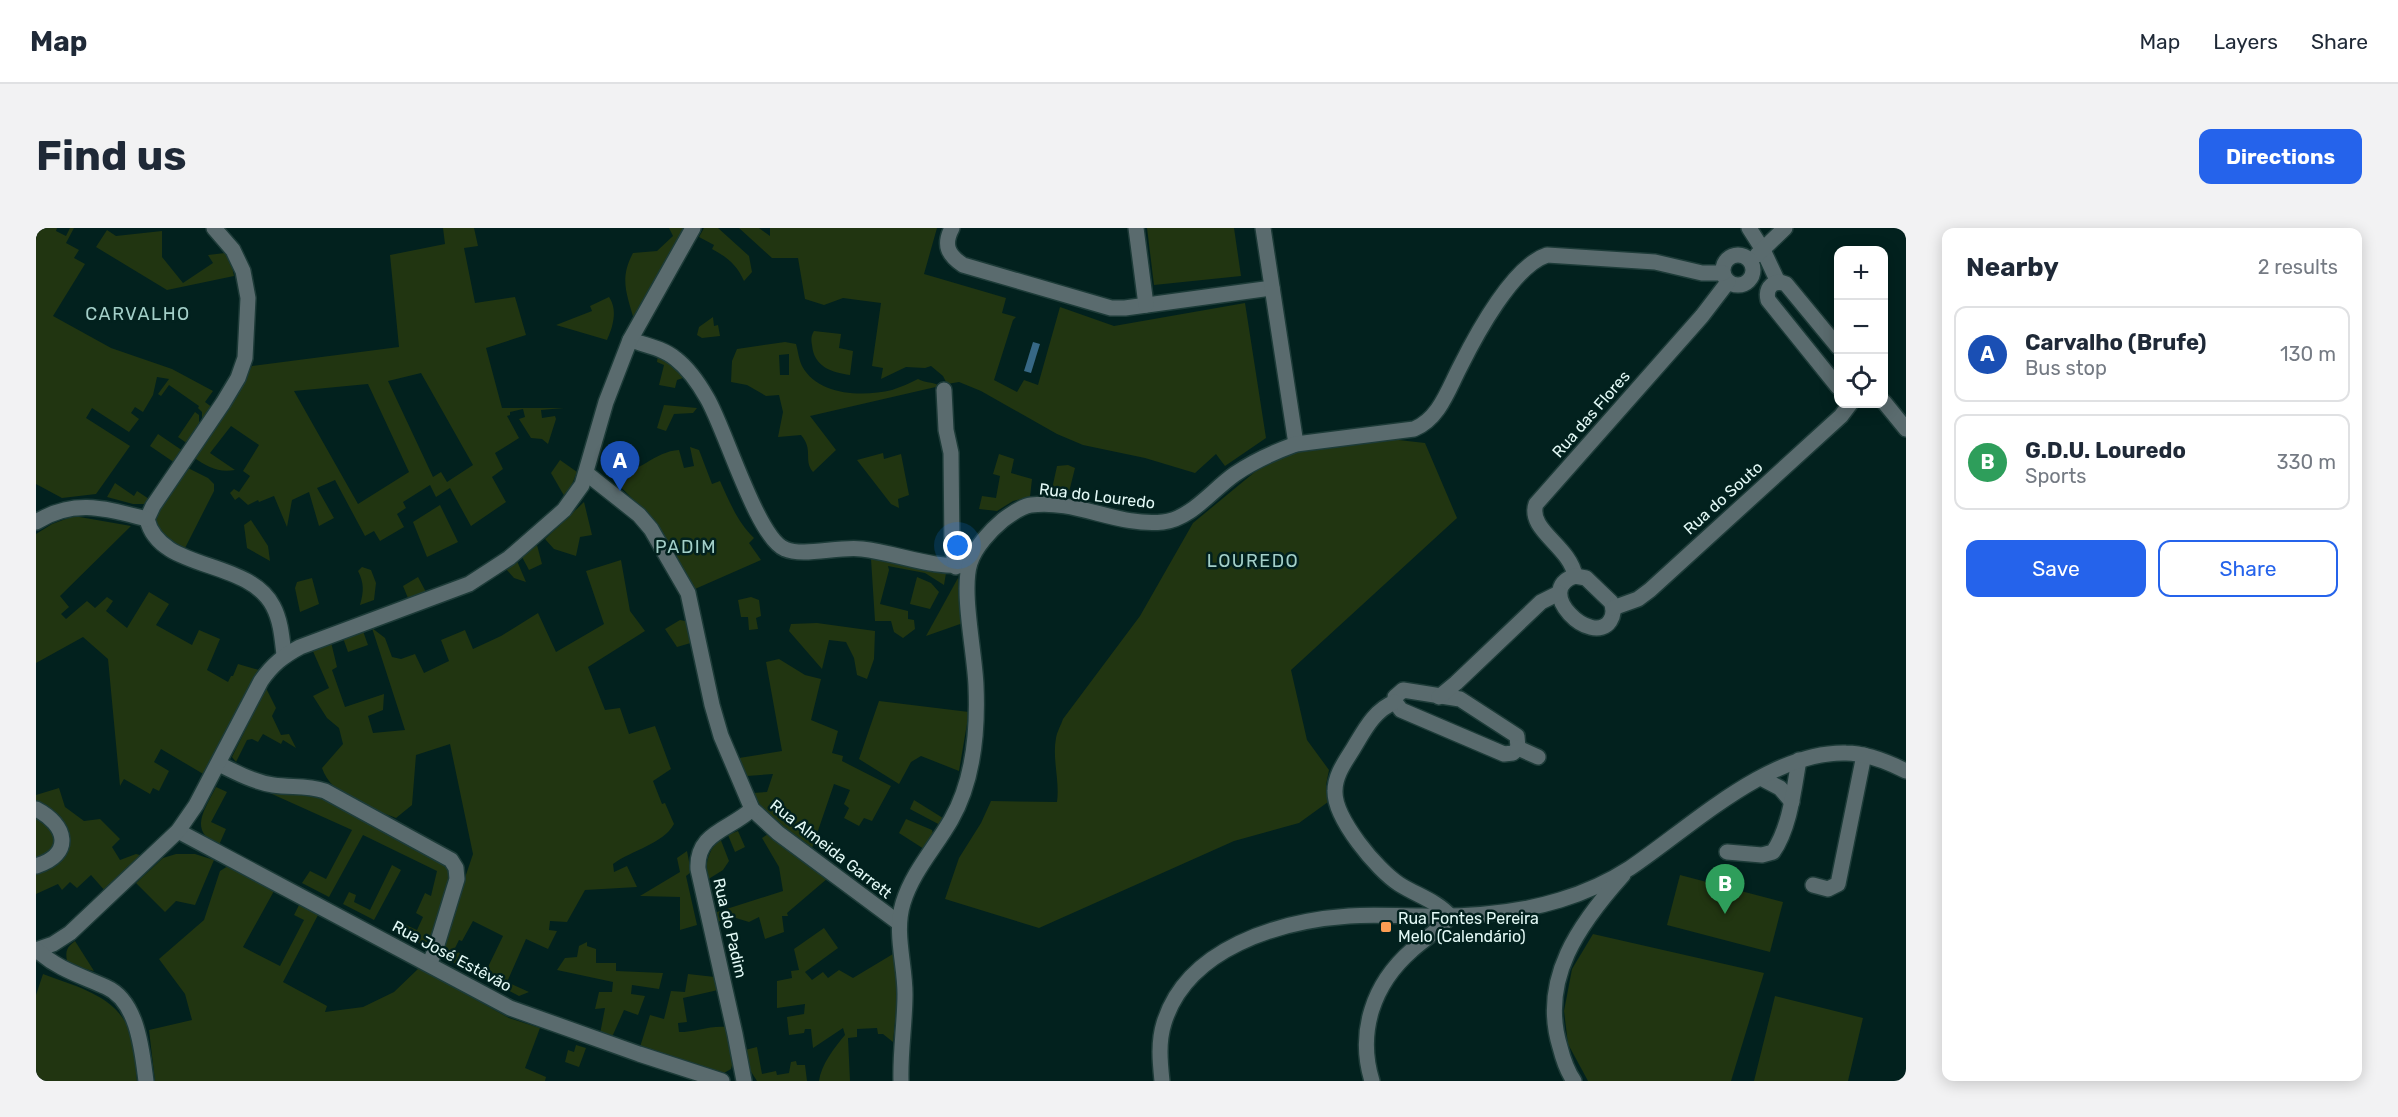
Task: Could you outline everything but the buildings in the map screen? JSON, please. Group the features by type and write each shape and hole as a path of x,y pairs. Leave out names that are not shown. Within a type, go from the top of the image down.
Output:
{"street":[{"path":"214,228 233,250 243,271 248,298 245,358 238,378 223,403 153,506 147,519 152,534 160,543 173,551 228,571 255,587 272,603 280,624 284,655"},
{"path":"37,950 53,944 70,933 178,831 219,764 261,681 284,655 310,643 447,592 486,574 531,540 564,510 578,494 606,402 630,340 693,228"},
{"path":"952,228 946,243 947,251 963,265 1096,305 1125,308 1272,288"},
{"path":"1136,228 1146,305"},
{"path":"1263,228 1296,444"},
{"path":"1749,228 1763,250 1773,287 1768,300 1834,381"},
{"path":"1746,283 1752,275 1750,261 1785,228"},
{"name":"Rua do Louredo","path":"899,923 912,879 960,804 970,772 976,688 968,598 962,566 1004,519 1024,507 1043,505 1148,523 1173,520 1193,509 1212,491 1260,459 1296,444 1423,426 1438,409 1467,354 1513,280 1530,263 1547,255 1655,262 1726,278"},
{"name":"Rua das Flores","path":"1575,576 1568,556 1537,523 1534,511 1536,504 1702,316 1726,278 1724,263 1732,256 1742,256 1750,261"},
{"path":"1726,278 1737,285 1746,283 1773,287 1786,284 1834,341"},
{"path":"630,340 675,358 690,373 707,397 720,423 760,521 778,546 798,553 842,548 861,549 941,566 962,566 952,546 951,453 946,430 944,390"},
{"path":"1888,407 1906,429"},
{"name":"Rua do Souto","path":"1559,593 1562,605 1584,626 1596,629 1608,624 1613,608 1638,599 1650,590 1841,416 1847,408"},
{"name":"Rua Almeida Garrett","path":"586,473 639,515 651,529 688,594 721,736 752,809 778,833 899,923"},
{"path":"36,522 59,511 85,507 110,509 147,519"},
{"path":"1426,719 1438,696 1456,683 1541,602 1559,593 1564,581 1575,576 1586,578 1608,597 1613,608"},
{"path":"1403,690 1438,696 1467,702 1517,736 1518,748 1513,753 1504,754 1401,710 1395,702 1395,697 1403,690"},
{"path":"1395,702 1380,710 1372,719 1340,769 1335,788 1335,799 1347,824 1379,867 1398,883 1450,916"},
{"path":"1518,748 1538,757"},
{"path":"1162,1081 1160,1046 1163,1024 1173,1001 1188,979 1209,961 1233,946 1260,935 1317,920 1369,914 1450,916 1494,914 1541,905 1580,892 1628,869 1783,765 1799,760 1846,753 1864,755 1906,771"},
{"path":"1813,885 1828,889 1838,884 1864,755"},
{"path":"1727,852 1762,855 1773,852 1792,802 1799,760"},
{"path":"219,764 272,785 310,785 325,791 451,860 456,868 457,879 429,964"},
{"path":"1761,778 1780,789 1792,802"},
{"path":"36,809 47,814 58,824 63,835 56,855 47,863 36,866"},
{"name":"Rua do Padim","path":"744,1081 697,856 701,846 710,837 744,817 752,809"},
{"name":"Rua José Estêvão","path":"178,831 510,1008 722,1081"},
{"path":"1574,1081 1562,1056 1556,1035 1553,1010 1556,986 1565,957 1579,929 1591,911 1628,869"},
{"path":"1372,1081 1365,1047 1368,1021 1375,997 1390,972 1450,916"},
{"path":"899,923 905,992 901,1081"},
{"path":"37,950 62,968 110,988 121,999 132,1016 140,1036 146,1081"}],"green space":[{"path":"36,228 57,228 56,231 66,236 70,228 74,228 66,243 79,250 74,258 85,264 53,316 111,348 172,369 213,391 205,402 213,408 202,423 202,412 199,406 169,385 161,396 158,394 169,379 157,377 153,395 143,412 135,407 131,413 139,419 129,432 92,408 86,418 130,446 96,494 62,498 36,484"},
{"path":"443,228 474,228 478,246 464,248 475,303 515,297 526,335 486,348 502,408 564,408 541,410 542,418 555,416 556,419 548,444 542,439 531,438 519,419 525,417 523,409 510,412 507,416 519,438 495,453 503,469 492,477 506,502 471,526 450,488 436,497 430,485 403,502 406,508 397,514 404,527 380,541 374,531 365,536 335,480 317,488 334,518 319,526 309,492 292,500 287,527 274,496 248,505 239,497 235,500 230,493 234,489 239,492 250,476 243,471 259,445 231,426 210,453 235,470 223,471 213,468 193,457 239,390 252,366 399,347 390,255 445,244","holes":["421,373 473,465 447,482 441,472 433,477 388,381","368,384 409,472 358,504 294,391"]},
{"path":"669,228 686,228 634,320 625,279 629,262 633,253 657,251 673,236"},
{"path":"704,228 718,228 749,256 752,272 744,281 731,262 712,249 714,245 699,237"},
{"path":"739,228 759,228 770,236 770,228 937,228 924,274 1006,298 1002,313 1016,317 1013,320 994,380 1017,392 1024,380 1038,385 1060,307 1114,326 1245,303 1266,438 1225,466 1216,454 1195,473 1145,458 1083,445 1057,434 981,391 959,382 947,384 943,376 931,366 906,367 881,379 883,368 872,366 881,303 843,298 824,305 805,299 798,258 772,258"},
{"path":"1147,228 1234,228 1241,276 1154,285"},
{"path":"107,230 116,236 162,231 162,257 183,283 213,263 208,255 225,253 231,262 234,276 167,290 96,247"},
{"path":"609,297 614,313 607,340 556,325 592,311 590,306"},
{"path":"713,317 714,326 718,325 720,336 702,338 697,335 699,327"},
{"path":"814,331 841,334 839,348 853,351 850,375 830,370 816,359 812,345"},
{"path":"785,342 796,344 801,364 809,376 830,389 842,392 880,392 895,389 918,379 940,386 810,416 836,450 813,472 810,468 807,445 801,435 778,437 783,412 779,395 766,396 747,385 731,382 732,361 737,349","holes":["789,354 789,375 780,375 779,355"]},
{"path":"658,355 670,361 686,377 677,380 675,388 659,385 664,365 657,362"},
{"path":"664,405 697,408 693,413 674,414 666,431 657,428"},
{"path":"195,412 199,415 199,427 188,444 178,437"},
{"path":"158,434 183,451 175,463 150,446"},
{"path":"1390,439 1425,443 1457,518 1291,670 1307,740 1329,770 1326,785 1328,802 1299,823 1234,841 1039,928 945,899 959,858 981,823 991,801 1057,802 1055,746 1063,719 1140,616 1193,523 1274,456 1319,445"},
{"path":"690,447 699,450 712,484 720,481 730,504 754,538 749,543 761,560 695,589 664,541 655,522 613,479 613,475 630,471 670,451 679,450 684,468 694,466"},
{"path":"883,453 884,459 901,454 909,495 898,499 899,508 891,504 857,460"},
{"path":"999,454 1014,459 1011,473 1032,479 1030,497 1013,501 997,511 979,509 982,496 996,498 1000,476 993,474"},
{"path":"560,460 577,472 566,499 551,473"},
{"path":"1068,465 1075,468 1067,500 1050,498 1057,466"},
{"path":"186,467 208,478 214,484 214,491 184,550 165,536 155,516"},
{"path":"115,483 134,496 137,491 149,499 144,504 133,504 107,497"},
{"path":"584,502 592,535 580,537 576,556 554,549 545,539"},
{"path":"440,505 458,542 427,557 413,522"},
{"path":"74,516 131,526 60,596 69,607 61,614 66,619 87,601 95,608 107,597 113,601 106,611 127,628 149,592 169,604 156,625 192,645 199,630 220,639 207,670 228,682 238,664 259,670 205,775 161,749 154,762 169,771 159,791 153,788 150,794 124,779 120,786 108,659 83,637 36,663 36,534 52,524"},
{"path":"251,520 268,546 270,561 247,548 244,525"},
{"path":"537,545 542,564 529,570 522,557"},
{"path":"873,555 946,573 944,585 925,573 888,566 889,570 880,604 908,611 908,619 914,620 915,629 903,638 894,632 891,621 875,621 871,559"},
{"path":"621,560 630,611 645,631 588,667 605,710 620,708 629,734 655,726 671,769 653,781 662,804 665,803 674,824 655,842 613,864 614,872 627,866 637,887 585,890 567,922 550,921 549,930 557,931 548,949 526,939 507,982 529,992 519,996 477,974 483,965 488,967 503,936 473,921 454,950 467,957 462,967 439,955 473,854 450,744 416,755 412,805 396,818 353,800 334,786 322,768 343,744 339,728 327,718 313,696 329,688 312,649 331,642 337,667 332,670 345,707 384,694 383,710 368,716 373,733 405,730 372,628 385,638 392,657 401,659 415,654 424,673 449,661 441,640 465,630 473,649 501,636 538,613 556,652 604,624 586,571"},
{"path":"517,561 526,582 514,578 506,569"},
{"path":"362,567 371,570 376,583 374,600 360,605 363,587 358,571"},
{"path":"418,577 426,592 408,598 403,586"},
{"path":"917,577 931,583 939,592 930,609 910,604"},
{"path":"312,578 319,604 300,612 295,588 297,582"},
{"path":"958,578 963,623 926,636"},
{"path":"751,597 759,600 761,616 756,618 758,629 749,630 748,617 741,617 738,600"},
{"path":"680,620 690,622 694,642 677,647 665,629"},
{"path":"817,623 875,631 874,659 867,679 857,675 854,658 846,642 829,640 822,669 789,631 791,624"},
{"path":"363,631 368,645 348,652 343,638"},
{"path":"779,659 805,675 821,679 811,720 838,731 832,753 843,756 842,761 891,786 872,821 864,818 859,826 844,818 849,808 844,804 850,790 834,784 811,851 757,805 753,793 767,792 773,774 747,776 739,758 782,751 766,662"},
{"path":"266,688 276,708 272,716 281,735 289,734 296,748 283,740 281,744 263,734 258,742 252,739 247,740 236,762 232,757"},
{"path":"879,701 969,712 959,771 921,756 911,762 899,784 859,759"},
{"path":"216,787 227,792 211,822 226,829 219,845 209,839 201,827 204,812"},
{"path":"59,788 65,807 84,821 100,819 120,839 112,847 120,860 136,854 144,856 106,892 91,875 77,888 70,882 62,890 58,884 36,894 36,872 66,848 36,802 36,795"},
{"path":"288,790 318,794 450,866 452,876 436,936 422,945 394,930 397,921 417,930 423,917 416,913 425,893 431,896 437,871 363,835 329,897 302,883 310,871 326,879 352,830 272,794"},
{"path":"914,800 946,820 942,826 910,809"},
{"path":"36,815 52,826 57,842 51,851 36,860"},
{"path":"906,819 932,830 934,837 924,849 899,833"},
{"path":"738,831 745,847 735,852 728,835"},
{"path":"768,834 828,878 787,913 788,916 782,916 784,932 765,939 759,917 749,922 736,918 716,922 714,913 783,891 779,867 762,838"},
{"path":"720,838 729,861 723,870 707,880 708,858"},
{"path":"687,851 691,872 686,876 697,925 680,930 680,897 640,896 680,872 677,858"},
{"path":"176,854 195,854 214,860 195,905 176,901 165,912 136,883 163,858"},
{"path":"392,865 401,870 374,920 343,904 349,892 356,895 354,902 370,910"},
{"path":"228,866 274,891 243,947 280,966 304,920 294,915 299,905 318,915 283,982 327,1006 325,1012 363,1007 394,992 419,968 509,1018 540,1028 525,1068 546,1077 545,1081 155,1081 149,1030 192,1020 185,994 159,959 204,920 220,871"},
{"path":"1680,875 1783,902 1770,952 1667,925"},
{"path":"824,928 838,948 805,972 812,980 823,972 828,978 839,970 853,978 893,954 898,970 893,1042 883,1034 878,1034 877,1028 857,1029 857,1037 848,1038 850,1081 819,1081 825,1063 845,1035 843,1028 813,1048 811,1029 805,1029 804,1033 789,1035 787,1017 804,1014 805,1004 777,1008 777,981 792,978 791,971 799,970 794,949"},
{"path":"1593,934 1764,973 1731,1081 1588,1081 1568,1044 1564,1011 1572,969"},
{"path":"75,941 94,971 76,967 67,961 67,950"},
{"path":"587,942 587,946 596,949 596,963 616,963 616,971 663,973 659,989 632,985 631,994 645,996 638,1015 624,1010 612,1037 600,1034 605,1008 595,1009 599,992 612,992 613,982 557,970 565,958 577,957 579,946"},
{"path":"43,974 95,995 117,1011 133,1040 137,1081 36,1081 36,995"},
{"path":"688,974 715,977 718,990 683,998 687,1022 678,1023 679,1032 727,1027 733,1061 731,1069 724,1073 640,1047 650,1015 664,1019 671,991 685,992"},
{"path":"1775,996 1863,1018 1848,1081 1754,1081"},
{"path":"576,1045 586,1048 579,1067 565,1062 568,1050 574,1052"},
{"path":"757,1047 762,1074 776,1071 777,1075 789,1073 791,1062 796,1061 797,1065 805,1065 807,1081 757,1081 750,1070 745,1050"}],"water":[{"path":"1033,342 1040,344 1031,373 1024,371"}],"place":[{"name":"Carvalho (Brufe)","path":"620,491"},
{"name":"G.D.U. Louredo","path":"1725,914"},
{"name":"Rua Fontes Pereira Melo (Calendário)","path":"1386,927"}],"district":[{"name":"CARVALHO","path":"138,314"},
{"name":"PADIM","path":"686,547"},
{"name":"LOUREDO","path":"1253,561"}]}
